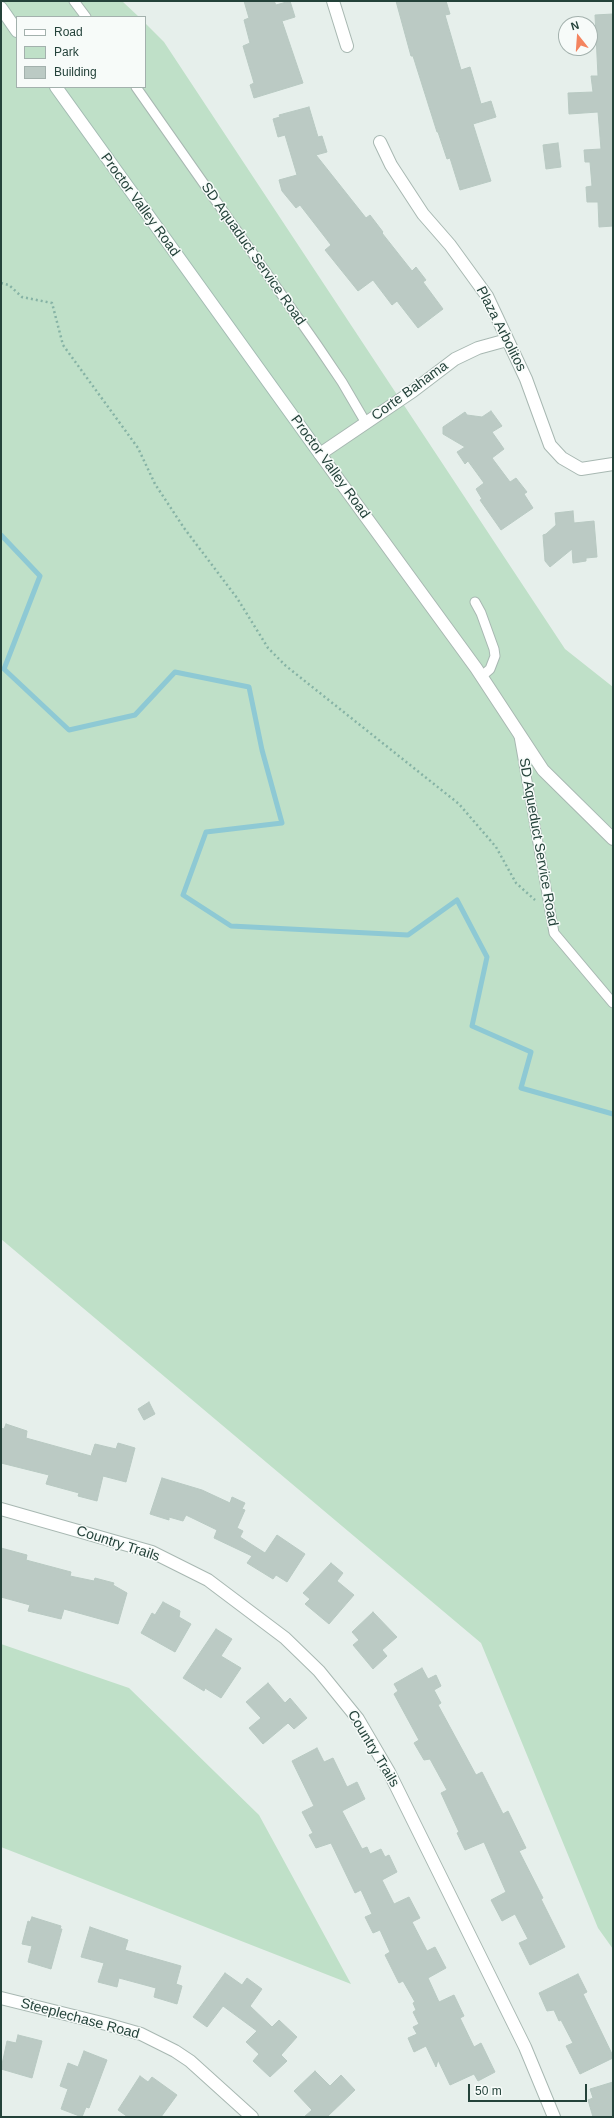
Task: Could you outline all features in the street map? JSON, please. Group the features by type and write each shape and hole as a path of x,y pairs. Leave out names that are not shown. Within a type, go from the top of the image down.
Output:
{"street":[{"path":"333,1 347,46"},
{"path":"1,8 16,30"},
{"name":"Proctor Valley Road","path":"57,88 482,676 543,770 613,839"},
{"name":"Plaza Arbolitos","path":"380,142 392,165 424,214 450,245 487,296 526,378 550,445 562,458 581,470 613,464"},
{"name":"Corte Bahama","path":"320,454 455,359 478,348 507,340"},
{"name":"Country Trails","path":"1,1509 152,1552 208,1580 286,1638 319,1671 358,1719 389,1772 525,2047 554,2117"},
{"name":"Steeplechase Road","path":"1,1998 141,2034 175,2051 190,2061 252,2117"}],"lane":[{"path":"74,1 85,16"},
{"name":"SD Aquaduct Service Road","path":"137,88 317,345 342,382 366,423"},
{"path":"474,602 481,613 494,648 495,656 490,668 482,676"},
{"name":"SD Aqueduct Service Road","path":"518,732 554,933 613,1003"}],"path":[{"path":"1,283 9,285 22,297 52,303 63,345 138,448 155,484 184,528 237,598 268,648 286,666 459,804 496,846 516,883 551,916"}],"green space":[{"path":"1,1 122,1 138,16 16,16 16,88 146,88 146,24 164,42 565,649 613,687 613,1949 598,1928 481,1643 1,1239"},
{"path":"1,1644 129,1688 259,1815 351,1984 1,1847"}],"building":[{"path":"244,1 274,1 276,5 290,1 295,17 282,21 303,83 254,98 250,85 254,83 243,46 250,43 244,20 249,18"},
{"path":"396,1 446,1 450,14 445,15 461,70 470,67 481,104 491,101 496,117 473,124 491,181 460,190 450,158 447,159 437,132 413,56 411,56"},
{"path":"613,14 613,226 599,227 598,202 587,202 586,187 592,186 590,162 585,162 584,150 601,149 598,112 569,114 568,93 593,92 591,76 598,76 598,16 595,15"},
{"path":"309,107 318,137 322,136 327,152 316,155 366,218 370,215 412,271 416,267 426,280 423,282 443,309 418,328 397,301 392,305 373,280 358,291 325,250 331,245 300,205 296,208 282,191 279,180 297,175 285,135 278,137 273,119 280,117 279,115"},
{"path":"558,143 561,167 546,169 543,145"},
{"path":"491,411 502,426 492,432 504,449 492,458 510,482 516,478 527,492 524,494 533,508 501,530 480,500 482,499 476,489 484,483 468,461 465,464 457,452 465,447 443,434 443,427 465,412 467,415 482,417"},
{"path":"573,511 574,523 594,521 597,557 586,558 586,561 573,563 572,549 550,567 545,561 543,535 556,525 555,513"},
{"path":"149,1402 155,1414 144,1420 138,1409"},
{"path":"6,1424 27,1431 26,1438 91,1456 95,1444 116,1449 118,1443 135,1448 126,1482 103,1476 97,1501 78,1496 79,1493 46,1484 49,1475 1,1463 1,1428 4,1429"},
{"path":"162,1478 202,1490 230,1503 232,1497 245,1503 242,1509 245,1510 237,1528 243,1531 240,1537 265,1553 277,1535 305,1554 287,1582 276,1575 273,1579 247,1563 252,1556 214,1538 217,1530 186,1515 183,1521 169,1517 169,1520 150,1514"},
{"path":"1,1548 27,1555 26,1560 71,1572 70,1576 94,1581 95,1578 114,1583 113,1585 127,1593 118,1624 64,1609 61,1619 28,1611 30,1605 1,1597"},
{"path":"331,1563 343,1573 337,1581 354,1595 329,1624 305,1604 310,1599 303,1593"},
{"path":"163,1602 180,1611 179,1617 191,1624 175,1652 141,1633 152,1613 155,1615"},
{"path":"373,1612 397,1637 382,1650 387,1656 373,1669 353,1645 359,1640 352,1632"},
{"path":"216,1629 232,1639 221,1656 241,1668 221,1698 205,1688 204,1691 183,1678"},
{"path":"422,1668 428,1679 436,1675 441,1686 434,1690 441,1703 438,1705 476,1775 482,1772 503,1814 508,1811 526,1848 519,1851 543,1898 541,1899 565,1947 530,1965 519,1943 528,1939 515,1914 502,1921 491,1900 506,1892 484,1842 465,1850 457,1833 459,1832 441,1793 447,1790 430,1759 424,1760 414,1743 419,1740 394,1694 398,1691 394,1684"},
{"path":"268,1683 285,1703 290,1698 307,1718 294,1729 288,1723 263,1744 249,1728 261,1718 246,1702"},
{"path":"317,1748 324,1762 333,1758 347,1787 357,1782 365,1799 342,1811 362,1849 367,1847 370,1854 381,1849 385,1857 389,1855 397,1872 382,1880 394,1904 409,1897 420,1918 412,1922 427,1951 435,1947 446,1968 428,1978 439,2002 454,1995 464,2016 460,2018 474,2047 481,2043 495,2072 478,2081 474,2074 450,2085 438,2060 436,2067 426,2046 414,2052 408,2038 417,2034 413,2027 419,2024 413,2012 416,2010 413,2003 415,2002 403,1981 399,1983 385,1955 390,1952 380,1930 373,1933 365,1917 372,1914 361,1890 355,1893 331,1843 316,1848 309,1835 313,1833 302,1812 314,1806 292,1761"},
{"path":"32,1917 61,1926 60,1929 62,1929 51,1969 28,1962 32,1946 22,1944 28,1921 30,1922"},
{"path":"90,1927 128,1940 125,1950 181,1966 176,1984 182,1986 177,2004 154,1997 156,1988 119,1978 117,1987 98,1982 104,1963 81,1957"},
{"path":"225,1973 242,1985 247,1978 262,1989 250,2006 272,2027 279,2020 297,2037 281,2055 287,2061 270,2077 253,2061 259,2054 246,2042 257,2031 223,2006 207,2027 193,2017"},
{"path":"578,1974 587,1992 583,1994 613,2056 613,2058 580,2074 566,2046 573,2043 554,2010 547,2011 539,1993"},
{"path":"18,2035 42,2041 32,2078 1,2069 7,2041 16,2043"},
{"path":"84,2051 107,2060 89,2108 86,2107 82,2117 61,2109 68,2089 60,2086 68,2063 78,2067"},
{"path":"315,2071 330,2086 341,2075 355,2090 327,2117 304,2117 312,2110 294,2091"},
{"path":"140,2076 148,2082 152,2077 177,2095 161,2117 128,2117 118,2110"},
{"path":"613,2082 613,2117 593,2117 588,2100 593,2098 590,2089"}],"waterway":[{"path":"1,535 40,576 4,669 69,730 135,715 175,672 249,687 262,750 282,823 206,832 183,895 231,926 408,935 457,900 487,957 472,1026 531,1052 521,1088 613,1114"}]}
